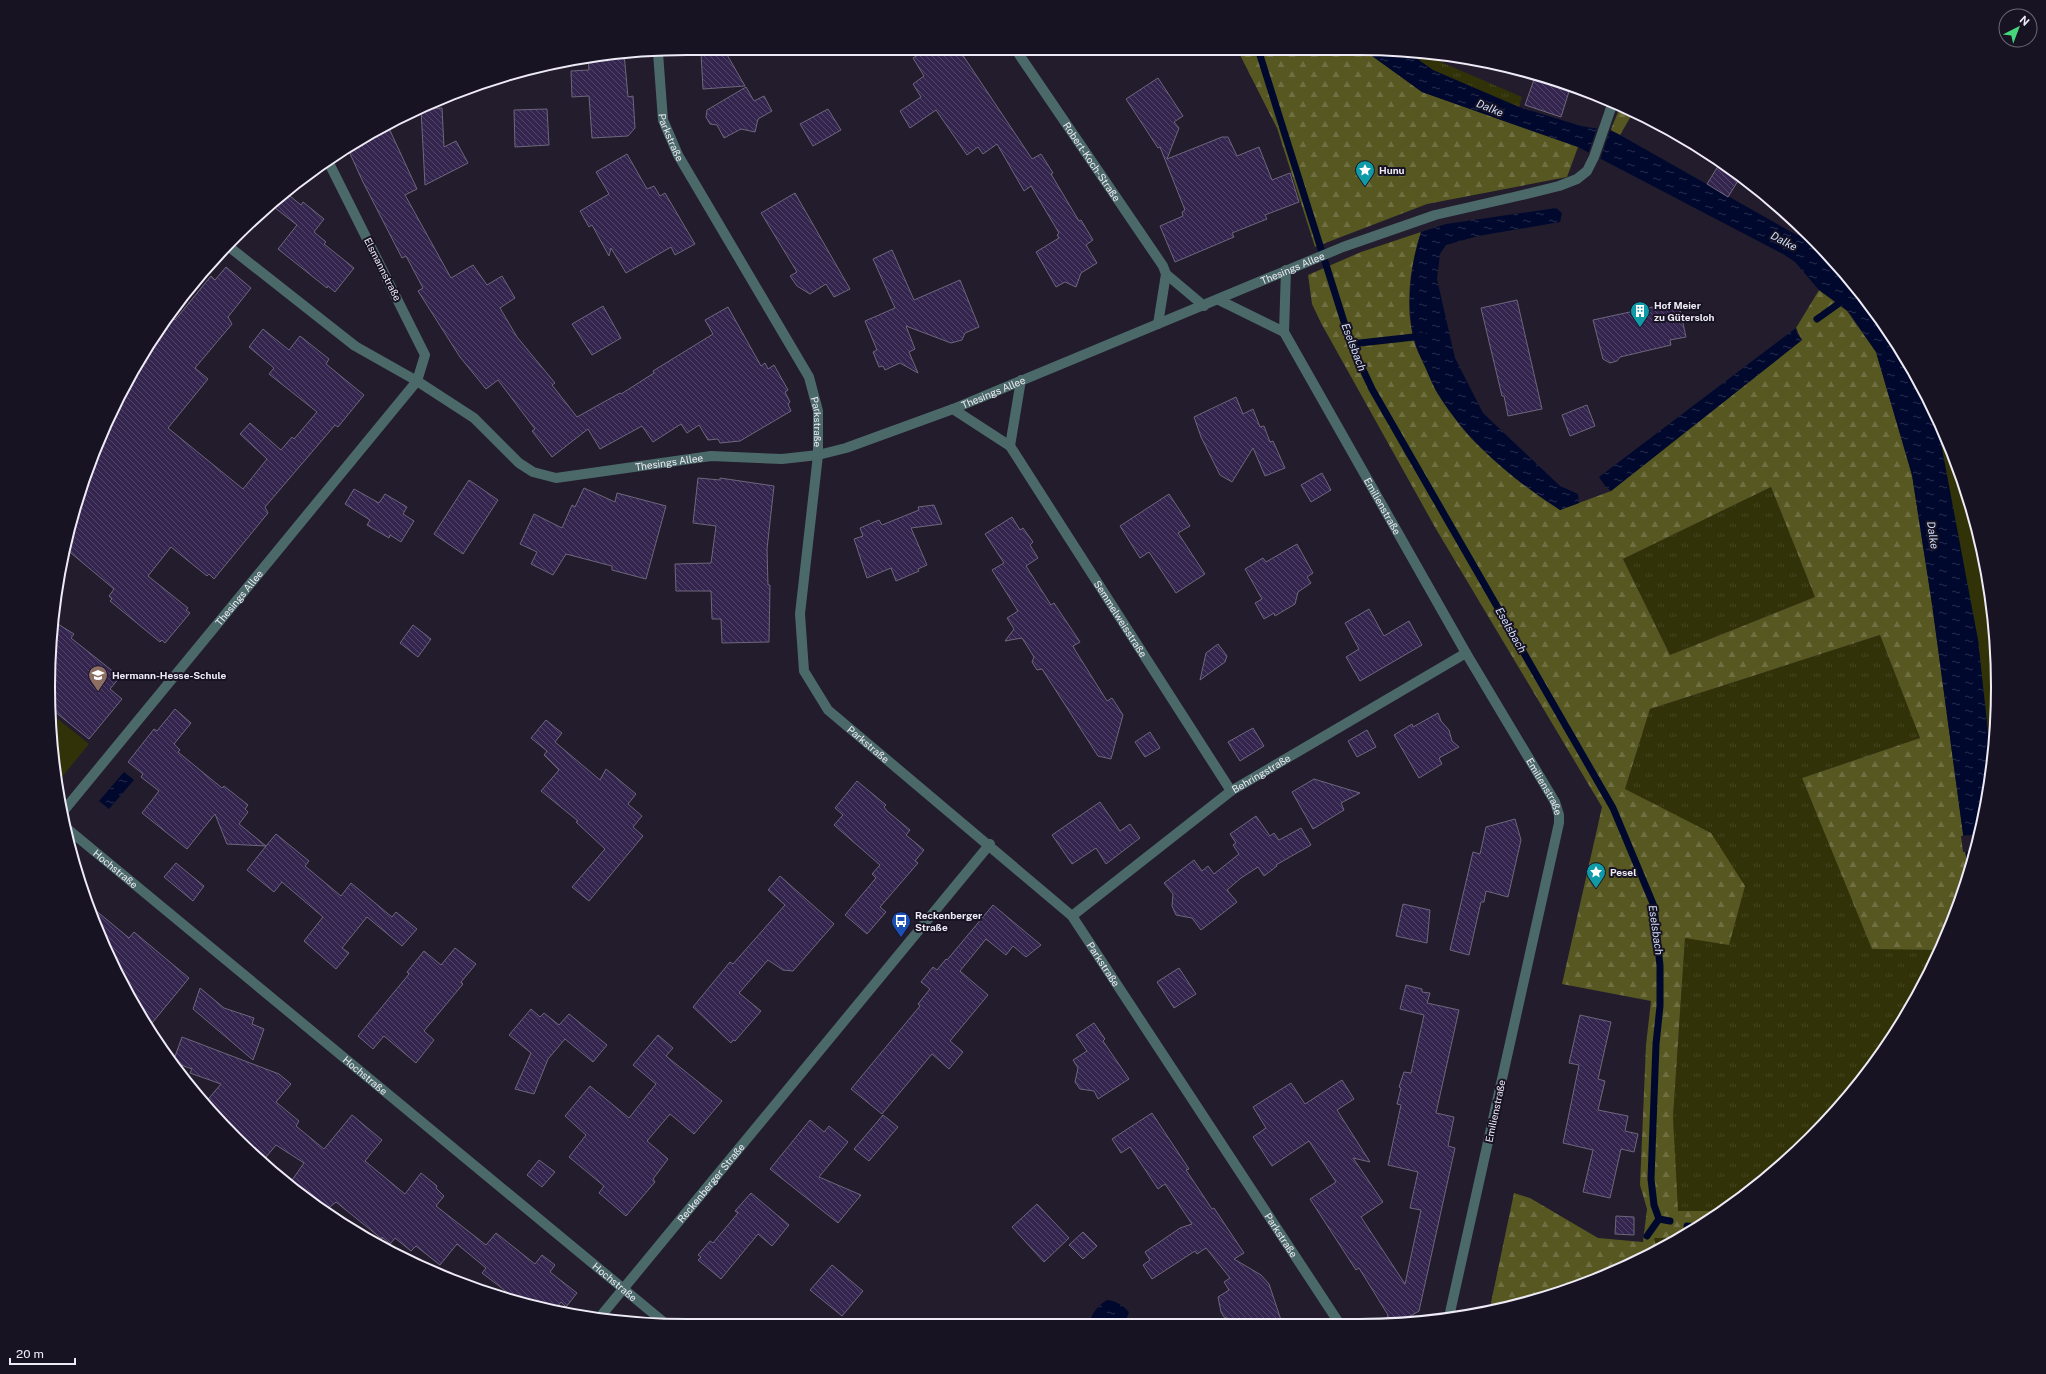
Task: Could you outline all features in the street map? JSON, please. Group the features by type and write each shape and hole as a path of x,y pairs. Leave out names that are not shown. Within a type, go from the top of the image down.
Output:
{"street":[{"name":"Robert-Koch-Straße","path":"1019,55 1163,266 1166,274 1204,306"},
{"name":"Parkstraße","path":"658,56 663,120 678,156 809,377 818,411 818,456 800,614 804,671 828,710 990,844 1072,916 1336,1319"},
{"name":"Thesings Allee","path":"232,249 355,346 417,381 474,418 519,462 533,472 556,478 710,456 782,459 818,456 846,448 953,409 1219,300 1328,253 1435,215 1559,186 1577,179 1588,171 1611,107"},
{"name":"Elsmannstraße","path":"331,165 425,355 417,381"},
{"path":"1219,300 1284,332 1286,270"},
{"path":"1158,324 1166,274"},
{"name":"Emilienstraße","path":"1284,332 1466,653 1555,802 1559,815 1559,823 1450,1312"},
{"path":"1010,446 1021,380"},
{"name":"Thesings Allee","path":"67,807 417,381"},
{"name":"Semmelweisstraße","path":"953,409 1010,446 1231,791"},
{"name":"Behringstraße","path":"1072,916 1231,791 1466,653"},
{"name":"Hochstraße","path":"73,833 659,1318"},
{"name":"Reckenberger Straße","path":"603,1314 990,844"}],"green space":[{"path":"1240,55 1371,55 1422,92 1578,147 1567,177 1427,204 1315,247 1277,128"},
{"path":"1415,57 1438,60 1522,97 1519,107 1432,70"},
{"path":"1619,111 1631,116 1620,135 1611,129"},
{"path":"1421,232 1413,261 1409,292 1410,323 1418,352 1449,410 1474,442 1502,466 1560,510 1611,491 1802,340 1796,328 1819,290 1847,311 1876,352 1912,475 1932,604 1966,859 1943,929 1934,950 1872,949 1802,778 1920,738 1880,635 1650,709 1625,789 1711,833 1745,886 1729,945 1685,938 1673,1117 1678,1211 1711,1211 1668,1238 1655,1238 1656,1244 1601,1271 1523,1297 1490,1305 1514,1193 1530,1198 1598,1238 1643,1242 1647,1209 1640,1185 1646,1045 1651,1001 1562,984 1602,807 1436,529 1321,323 1312,304 1308,275 1361,252","holes":["1771,487 1815,597 1670,655 1623,559"]},
{"path":"1938,433 1957,484 1969,523 1979,564 1986,605 1990,646 1991,687 1989,740 1978,640"},
{"path":"1771,487 1815,597 1670,655 1623,559"},
{"path":"1880,635 1920,738 1802,778 1872,948 1934,950 1906,1003 1884,1038 1860,1072 1834,1104 1806,1134 1776,1162 1744,1188 1711,1211 1677,1212 1673,1117 1685,938 1625,789 1650,709"},
{"path":"56,717 89,744 61,778"},
{"path":"1654,1238 1668,1238 1656,1245"}],"water":[{"name":"Dalke","path":"1371,55 1415,57 1433,70 1519,107 1581,126 1612,131 1620,135 1795,234 1802,237 1834,270 1860,302 1906,371 1926,407 1940,439 1978,640 1989,740 1986,769 1979,810 1966,859 1932,604 1912,475 1876,352 1848,311 1819,290 1795,262 1783,254 1578,147 1422,92"},
{"path":"1556,208 1562,213 1560,222 1478,236 1446,245 1440,254 1437,279 1455,358 1483,413 1560,486 1578,494 1579,503 1560,510 1509,474 1478,445 1451,413 1435,390 1414,339 1410,304 1412,268 1421,232 1446,224"},
{"path":"1796,328 1797,334 1802,340 1611,491 1605,486 1599,477"},
{"path":"124,772 134,780 109,809 99,801"},
{"path":"1107,1300 1114,1301 1129,1312 1126,1319 1091,1319 1100,1305"}],"pier":[{"path":"1597,128 1610,130 1600,160 1588,154"},
{"path":"1973,835 1969,851 1963,852 1961,836"}],"building":[{"path":"701,55 727,55 745,86 703,89"},
{"path":"918,55 963,55 1032,159 1041,154 1079,221 1081,220 1093,240 1086,245 1097,263 1081,273 1076,287 1065,282 1056,287 1036,252 1059,238 1057,235 1059,233 1031,186 1024,191 997,144 983,154 978,147 967,155 936,110 910,128 900,111 921,97 913,84 924,76 913,58"},
{"path":"624,58 628,97 633,96 635,128 628,136 592,138 589,96 572,97 571,71 589,70 588,63"},
{"path":"1158,78 1183,116 1174,122 1179,128 1167,159 1222,137 1228,137 1237,156 1259,147 1272,180 1290,173 1299,202 1265,215 1267,219 1232,233 1234,237 1175,262 1160,226 1183,216 1182,212 1185,210 1160,147 1158,148 1126,99"},
{"path":"1534,80 1569,92 1561,117 1525,105"},
{"path":"746,87 754,101 764,96 772,111 758,119 755,132 741,129 724,138 717,125 710,124 706,117 707,110"},
{"path":"433,108 442,108 444,147 456,141 468,163 425,185 421,114"},
{"path":"547,109 549,145 515,147 514,110"},
{"path":"828,109 841,130 813,146 800,124"},
{"path":"390,130 417,189 405,195 451,278 473,265 487,285 502,276 515,298 500,308 517,337 555,383 552,385 577,417 620,393 621,394 654,373 653,371 713,334 705,320 728,307 761,366 765,363 768,369 774,365 788,390 785,392 790,402 788,404 791,411 740,441 720,443 718,439 708,440 699,425 687,433 681,424 653,442 642,426 600,449 588,429 552,457 532,431 535,429 498,380 486,389 460,357 418,291 423,288 406,256 402,258 350,153"},
{"path":"627,154 647,189 654,186 660,196 665,193 695,244 675,255 671,247 626,273 611,248 609,256 592,225 589,227 580,211 609,194 596,172"},
{"path":"1717,167 1738,181 1728,197 1707,184"},
{"path":"795,193 850,289 834,297 826,284 810,294 797,286 790,276 797,272 761,213"},
{"path":"290,196 301,205 303,202 324,219 314,232 326,242 324,244 354,268 335,292 328,286 327,288 278,249 297,225 275,208"},
{"path":"892,250 914,300 960,280 979,327 965,333 962,340 951,343 906,326 915,349 909,352 918,373 900,363 885,370 883,366 879,367 873,352 877,350 865,321 895,308 873,259"},
{"path":"226,267 251,288 228,317 232,324 195,368 208,379 168,428 243,489 267,459 240,434 250,423 281,450 292,437 294,439 317,412 269,374 274,368 249,347 263,329 289,350 300,336 329,359 326,364 364,395 338,427 335,425 265,507 268,513 214,579 209,574 207,576 171,547 148,576 188,608 186,610 190,613 165,643 162,640 160,642 110,601 112,599 109,596 114,589 70,552 89,484 103,445 120,407 140,371 174,319 175,320 211,276 215,280"},
{"path":"1517,300 1542,409 1508,416 1481,308"},
{"name":"Hof Meier zu Gütersloh","path":"1662,305 1663,309 1679,305 1686,337 1670,340 1671,345 1620,357 1617,361 1610,363 1603,359 1593,320"},
{"path":"603,306 621,338 592,355 572,324"},
{"path":"1236,397 1243,414 1253,409 1260,427 1264,426 1270,442 1273,441 1285,468 1265,476 1253,448 1232,482 1220,475 1201,437 1194,417"},
{"path":"1587,405 1595,426 1570,436 1562,415"},
{"path":"1322,473 1331,490 1311,502 1301,485"},
{"path":"698,478 720,480 720,478 774,486 767,549 768,585 770,585 769,642 722,643 721,619 712,619 711,591 676,591 675,564 711,563 716,526 693,523"},
{"path":"469,480 498,500 463,554 434,534"},
{"path":"584,488 615,502 617,493 666,506 646,579 612,570 612,566 566,554 553,575 531,564 537,552 520,544 534,514 562,528 572,505 575,507"},
{"path":"354,489 379,503 385,494 407,507 403,514 414,521 401,542 390,535 389,538 367,525 370,520 345,504"},
{"path":"1169,494 1190,526 1178,533 1205,574 1176,593 1149,552 1140,558 1120,526"},
{"path":"934,505 942,524 911,528 927,565 918,569 919,571 896,581 891,568 867,578 854,539 863,536 860,528 879,520 882,525 919,510 918,507"},
{"path":"1012,517 1020,530 1023,528 1033,542 1030,545 1038,558 1026,566 1051,605 1054,603 1080,642 1073,646 1107,701 1112,698 1123,715 1111,759 1098,756 1042,669 1037,670 1032,662 1034,657 1022,638 1005,641 1014,629 1007,618 1018,611 992,570 1004,563 985,534"},
{"path":"1297,544 1313,573 1307,577 1311,583 1298,592 1295,604 1275,616 1274,613 1264,619 1255,603 1262,599 1245,569 1263,558 1266,562"},
{"path":"1369,609 1384,636 1409,621 1422,645 1360,681 1346,657 1359,649 1345,623"},
{"path":"58,624 74,634 71,638 120,677 110,689 122,699 89,739 56,712 56,646"},
{"path":"413,625 431,639 418,657 400,643"},
{"path":"1218,644 1227,656 1225,662 1200,680 1206,653"},
{"path":"175,709 191,723 174,744 180,750 178,752 222,788 224,786 248,805 245,809 248,812 239,824 266,846 227,844 215,814 187,849 142,813 159,791 141,777 143,774 128,762 154,729 157,731"},
{"path":"1438,713 1441,721 1449,730 1452,741 1459,747 1439,758 1442,764 1419,778 1394,735 1412,724 1413,727"},
{"path":"546,720 562,733 555,742 600,780 606,769 636,794 628,804 642,816 633,827 643,836 589,901 572,887 605,849 576,822 578,821 541,791 559,770 544,755 547,751 531,738"},
{"path":"1253,728 1264,746 1240,761 1228,742"},
{"path":"1367,730 1376,747 1357,757 1348,741"},
{"path":"1150,732 1160,748 1145,757 1135,742"},
{"path":"1314,779 1360,793 1341,803 1344,810 1313,829 1292,792"},
{"path":"857,781 886,805 884,807 887,811 910,830 906,835 924,850 915,861 918,863 880,907 886,912 867,934 845,915 876,878 872,874 880,865 834,825 843,815 835,808"},
{"path":"1100,802 1120,831 1130,824 1140,838 1106,864 1096,848 1072,864 1052,835"},
{"path":"1256,816 1270,836 1274,833 1279,840 1301,828 1311,845 1276,865 1277,866 1264,876 1258,867 1241,878 1227,890 1237,902 1201,930 1192,918 1176,915 1172,906 1173,894 1164,883 1194,860 1202,871 1208,866 1214,874 1239,854 1233,845 1236,843 1230,834"},
{"path":"1515,819 1521,840 1508,897 1486,891 1484,902 1481,902 1469,955 1450,950 1473,852 1480,854 1486,827"},
{"path":"276,834 309,861 305,866 341,896 351,883 392,917 396,912 417,929 402,946 367,917 342,948 349,953 336,969 304,941 323,917 282,882 274,892 247,870"},
{"path":"176,863 204,886 193,901 164,877"},
{"path":"780,876 834,924 793,971 783,970 768,960 739,993 761,1011 735,1041 733,1040 731,1043 693,1007 730,962 733,964 785,905 768,890"},
{"path":"1403,904 1430,910 1427,943 1396,936"},
{"path":"993,905 1041,945 1026,957 1013,946 1006,955 986,939 960,971 988,995 950,1041 963,1052 949,1069 932,1054 882,1114 851,1089 920,1006 918,1004 930,989 921,982 933,967 937,970 946,959 947,960"},
{"path":"97,911 129,938 134,932 189,978 152,1023 120,967"},
{"path":"455,948 476,964 461,982 463,984 424,1031 434,1040 416,1063 384,1036 373,1049 358,1036 409,974 407,972 424,951 441,965"},
{"path":"1179,968 1196,994 1174,1008 1157,982"},
{"path":"1406,985 1422,989 1422,992 1430,993 1427,1003 1459,1010 1436,1113 1454,1117 1448,1146 1455,1148 1419,1311 1408,1317 1387,1318 1388,1315 1359,1268 1356,1270 1310,1199 1336,1182 1309,1141 1272,1166 1253,1137 1266,1128 1253,1107 1291,1083 1305,1104 1342,1080 1354,1099 1337,1110 1370,1162 1353,1158 1383,1202 1361,1217 1405,1284 1421,1210 1410,1208 1418,1172 1388,1165 1401,1105 1397,1104 1401,1088 1399,1087 1404,1072 1411,1073 1424,1015 1400,1009"},
{"path":"200,988 224,1008 254,1018 252,1024 264,1029 253,1060 193,1009"},
{"path":"531,1009 540,1017 544,1013 559,1025 569,1014 607,1045 593,1062 565,1039 548,1059 534,1094 515,1089 531,1053 509,1035"},
{"path":"1580,1015 1611,1022 1598,1079 1605,1081 1598,1110 1628,1116 1625,1131 1638,1134 1634,1152 1621,1149 1610,1198 1583,1192 1593,1150 1563,1143 1579,1065 1569,1063"},
{"path":"1094,1023 1105,1039 1103,1041 1129,1079 1098,1099 1094,1091 1080,1089 1075,1082 1078,1068 1073,1060 1087,1051 1076,1035"},
{"path":"658,1035 673,1048 666,1056 722,1101 694,1134 670,1114 647,1141 668,1159 653,1179 655,1182 626,1216 599,1193 604,1186 569,1157 586,1135 565,1116 590,1086 629,1118 656,1084 633,1065"},
{"path":"182,1037 279,1074 291,1084 276,1102 299,1121 296,1126 324,1149 352,1115 382,1140 365,1161 405,1194 421,1173 437,1186 436,1188 444,1196 436,1206 486,1245 496,1233 535,1264 542,1255 555,1265 550,1272 577,1293 566,1307 561,1302 558,1306 523,1297 507,1292 482,1273 486,1268 457,1244 440,1265 416,1246 411,1251 395,1238 390,1244 336,1202 329,1207 292,1180 304,1163 276,1145 265,1158 240,1134 208,1099 221,1084 190,1073 192,1069 181,1065 175,1056"},
{"path":"1152,1113 1189,1169 1186,1170 1244,1253 1234,1259 1261,1275 1269,1284 1281,1319 1229,1319 1224,1317 1221,1312 1218,1297 1229,1290 1224,1282 1230,1278 1206,1248 1197,1254 1195,1251 1152,1279 1143,1265 1150,1260 1145,1252 1180,1228 1192,1224 1165,1184 1158,1189 1130,1147 1121,1153 1112,1139"},
{"path":"883,1115 898,1127 869,1161 854,1149"},
{"path":"810,1120 824,1132 829,1126 848,1142 819,1177 861,1195 838,1223 770,1169"},
{"path":"539,1160 555,1172 542,1187 527,1175"},
{"path":"751,1193 789,1225 772,1246 758,1234 721,1279 698,1260 701,1257 698,1255 710,1241 713,1243 738,1213 735,1211"},
{"path":"1037,1204 1069,1238 1044,1262 1012,1227"},
{"path":"1616,1216 1634,1217 1634,1235 1615,1234"},
{"path":"1083,1232 1097,1246 1083,1259 1069,1245"},
{"path":"832,1265 863,1291 842,1316 810,1290"}],"waterway":[{"name":"Eselsbach","path":"1260,55 1351,344 1372,389 1613,808 1654,906 1660,966 1660,1006 1656,1044 1651,1179 1654,1205 1659,1219 1670,1221"},
{"path":"1817,319 1845,299"},
{"path":"1351,344 1423,336"},
{"path":"1647,1236 1659,1219"}],"place":[{"name":"Hunu","path":"1365,187"},
{"name":"Hof Meier zu Gütersloh","path":"1640,328"},
{"name":"Hermann-Hesse-Schule","path":"98,692"},
{"name":"Pesel","path":"1596,889"},
{"name":"Reckenberger Straße","path":"901,938"}]}
